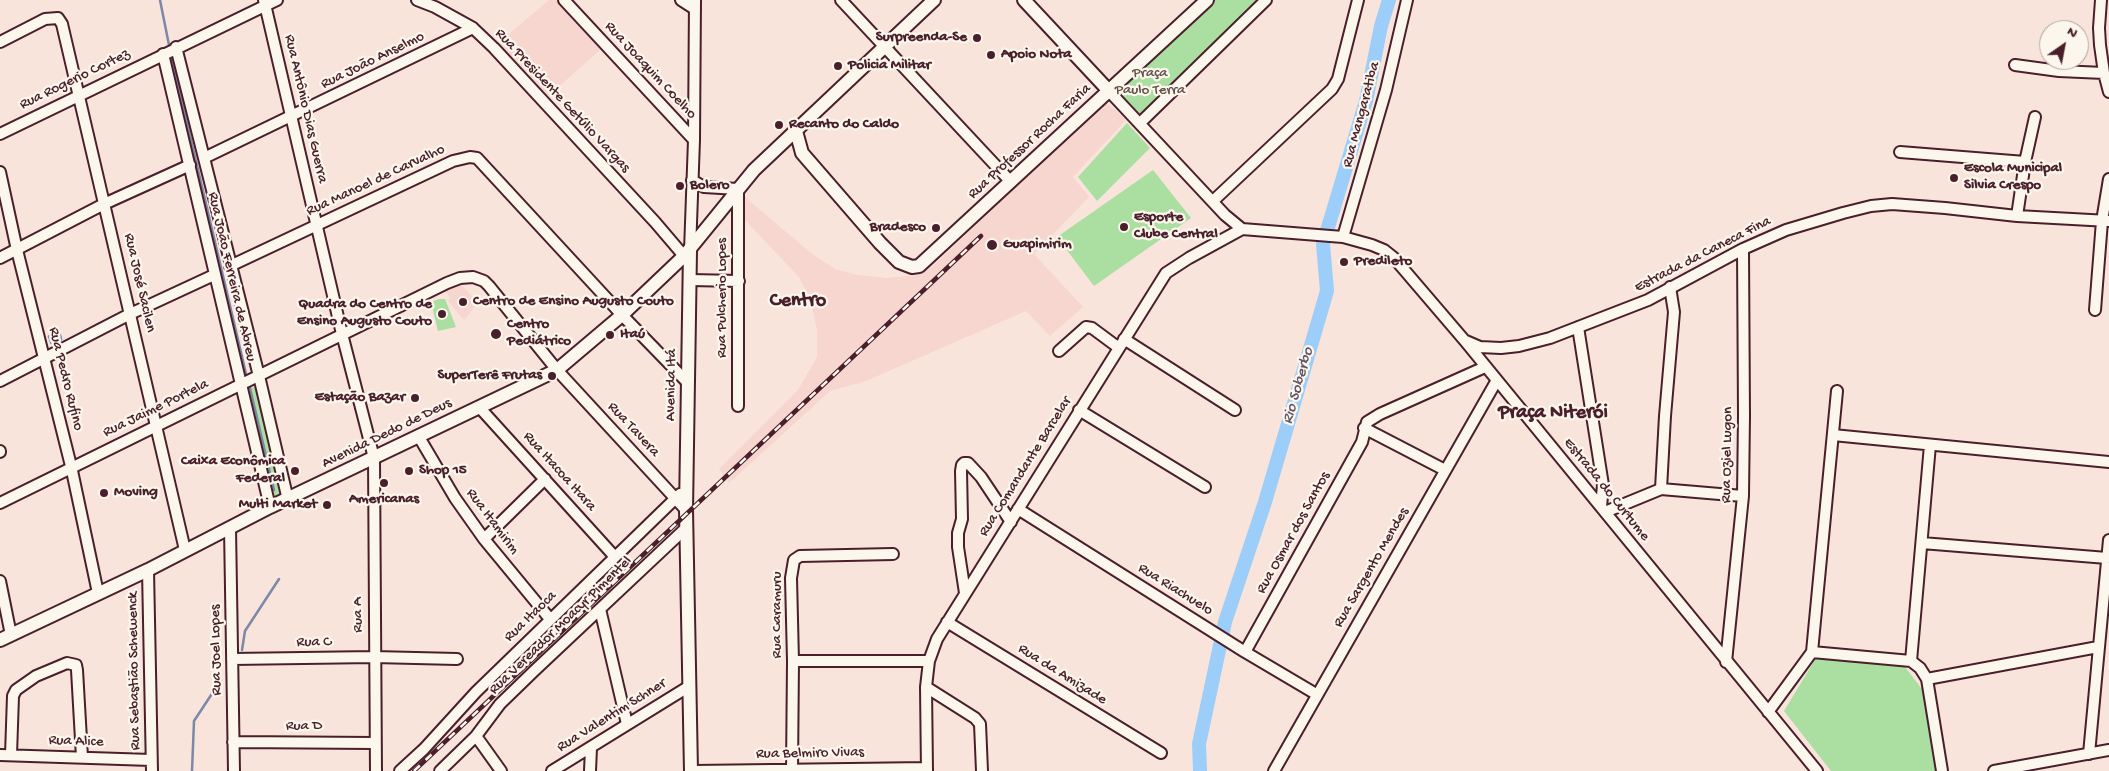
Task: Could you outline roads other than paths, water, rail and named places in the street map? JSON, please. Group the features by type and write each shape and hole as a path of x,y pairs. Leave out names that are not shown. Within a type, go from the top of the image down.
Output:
{"main road":[{"name":"Avenida Dedo de Deus","path":"6,637 148,570 270,507 557,370 622,315 687,254 754,170 934,0"},
{"path":"1024,0 1110,91"},
{"name":"Rua Professor Rocha Faria","path":"802,153 892,256 905,265 919,266 1207,0"},
{"path":"796,131 802,153"},
{"path":"782,144 802,153"},
{"name":"Avenida Itá","path":"687,254 690,280 686,528 688,687 692,771"}],"street":[{"path":"176,47 264,2 277,0"},
{"name":"Rua Presidente Getúlio Vargas","path":"417,0 435,7 473,28 494,48 672,241 687,254"},
{"name":"Rua Joaquim Coelho","path":"564,0 694,140"},
{"path":"681,0 695,5"},
{"path":"841,0 1011,182"},
{"path":"1140,123 1266,0"},
{"path":"1213,201 1332,89 1338,79 1358,0"},
{"name":"Rua Mangaratiba","path":"1338,237 1386,90 1407,0"},
{"path":"2101,0 2099,28 2104,73 2109,92"},
{"name":"Rua Antônio Dias Guerra","path":"264,2 342,334 374,458"},
{"name":"Avenida Itá","path":"687,254 690,234 694,140 695,5"},
{"name":"Rua José Sacilen","path":"0,42 45,19 58,18 62,24 185,550"},
{"name":"Rua João Anselmo","path":"204,158 473,28"},
{"name":"Rua Rogerio Cortez","path":"0,134 176,47"},
{"name":"Rua João Ferreira de Abreu","path":"176,47 288,500"},
{"name":"Rua João Ferreira de Abreu","path":"163,54 214,274 243,384 270,507"},
{"path":"2015,65 2104,73"},
{"path":"1110,91 1213,201 1242,229 1338,237"},
{"path":"2017,216 2034,117"},
{"path":"1900,152 2025,162"},
{"name":"Rua Manoel de Carvalho","path":"230,266 453,161 470,156 477,158 622,315"},
{"path":"0,258 104,204 190,165"},
{"name":"Rua Pedro Rufino","path":"0,172 17,250 71,466 98,593"},
{"path":"2095,310 2109,179"},
{"path":"692,180 704,188 738,189"},
{"path":"691,196 704,188"},
{"name":"Rua Pulcherio Lopes","path":"738,189 738,406"},
{"name":"Estrada da Caneca Fina","path":"1338,237 1378,248 1394,258 1465,341 1478,351 1519,346 1578,327 1641,303 1743,249 1804,224 1843,213 1882,205 2106,221"},
{"name":"Rua Comandante Barcelar","path":"927,769 926,687 929,661 937,638 1166,273 1242,229"},
{"path":"672,241 683,244 690,234"},
{"name":"Rua Oziel Lugon","path":"1726,662 1743,496 1743,249"},
{"path":"0,381 130,314 214,274"},
{"name":"Rua Tavera","path":"342,334 460,278 473,276 484,281 557,370 686,510"},
{"path":"690,280 739,281"},
{"path":"1661,489 1674,312 1670,287"},
{"path":"622,315 688,383"},
{"path":"1059,351 1086,327 1092,328 1235,410"},
{"path":"1578,327 1603,485 1603,510 1661,489 1743,496"},
{"name":"Rua Jaime Portela","path":"0,503 71,466 243,384 342,334"},
{"name":"Estrada do Curtume","path":"1478,351 1485,367 1816,771"},
{"path":"1445,470 1364,428 1367,422 1380,414 1485,367"},
{"name":"Rua Sargento Mendes","path":"1274,771 1496,380"},
{"path":"1768,712 1812,652 1837,391"},
{"name":"Rua Itacoa Itara","path":"480,408 615,557"},
{"path":"1079,410 1205,487"},
{"name":"Rua Osmar dos Santos","path":"1245,652 1362,442 1364,428"},
{"path":"1832,435 2109,462"},
{"name":"Rua Itamirim","path":"419,437 455,498 484,539 550,619"},
{"path":"1910,661 1930,445"},
{"name":"Rua A","path":"374,458 376,771"},
{"path":"965,593 958,547 958,533 962,519 961,471 964,463 968,463 981,477 1010,522"},
{"path":"484,539 545,479"},
{"name":"Rua Itaoca","path":"400,771 424,749 476,692 686,488"},
{"name":"Rua Riachuelo","path":"1018,509 1245,652 1316,694"},
{"name":"Rua Joel Lopes","path":"230,528 234,771"},
{"name":"Rua Vereador Moacyr Pimentel","path":"440,771 476,736 500,704 686,528"},
{"path":"2089,754 2109,540"},
{"path":"1922,543 2107,558"},
{"name":"Rua Caramuru","path":"792,770 793,661 791,578 794,560 800,556 893,554"},
{"name":"Rua Sebastião Schewenck","path":"148,570 152,766"},
{"path":"0,581 6,637"},
{"path":"600,609 627,724"},
{"name":"Rua da Amizade","path":"947,622 1161,753"},
{"path":"1927,680 2098,647"},
{"path":"1812,652 1910,661 1920,668 1927,680 1942,771"},
{"name":"Rua C","path":"232,659 374,657 458,659"},
{"path":"793,661 929,661"},
{"path":"11,755 13,696 16,690 36,676 67,663 76,666 78,670 82,757"},
{"name":"Rua Valentim Schner","path":"552,771 688,687"},
{"path":"926,687 975,718 980,724 982,771"},
{"path":"476,736 501,771"},
{"name":"Rua D","path":"233,742 375,743"},
{"path":"590,771 591,748"},
{"path":"1994,771 2109,750"},
{"name":"Rua Alice","path":"0,755 82,757 152,766"},
{"name":"Rua Belmiro Vivas","path":"692,771 927,769"}],"water":[{"path":"60,332 62,340 51,344 48,336"}],"waterway":[{"path":"160,0 170,50"},
{"name":"Rio Soberbo","path":"1200,771 1199,744 1225,622 1265,502 1327,291 1323,244 1366,101 1381,26 1389,0"},
{"path":"171,55 247,378"},
{"path":"249,384 274,490"},
{"path":"242,650 245,631 279,579"},
{"path":"192,771 194,721 221,680"}],"railway":[{"path":"414,771 981,236"}],"place":[{"name":"Surpreenda-Se","path":"977,38"},
{"name":"Apoio Nota","path":"991,55"},
{"name":"Policia Militar","path":"838,66"},
{"name":"Recanto do Caldo","path":"779,125"},
{"name":"Escola Municipal Silvia Crespo","path":"1954,178"},
{"name":"Bolero","path":"680,186"},
{"name":"Esporte Clube Central","path":"1124,227"},
{"name":"Bradesco","path":"936,228"},
{"name":"Guapimirim","path":"992,245"},
{"name":"Predileto","path":"1344,262"},
{"name":"Centro de Ensino Augusto Couto","path":"463,302"},
{"name":"Quadra do Centro de Ensino Augusto Couto","path":"442,314"},
{"name":"Centro Pediátrico","path":"496,334"},
{"name":"Itaú","path":"610,335"},
{"name":"SuperTerê Frutas","path":"552,376"},
{"name":"Estação Bazar","path":"415,398"},
{"name":"Caixa Econômica Federal","path":"295,471"},
{"name":"Shop 15","path":"409,471"},
{"name":"Americanas","path":"384,483"},
{"name":"Moving","path":"104,493"},
{"name":"Multi Market","path":"327,505"}],"district":[{"name":"Centro","path":"798,302"},
{"name":"Praça Niterói","path":"1553,414"}],"park label":[{"name":"Praça Paulo Terra","path":"1150,82"}]}
